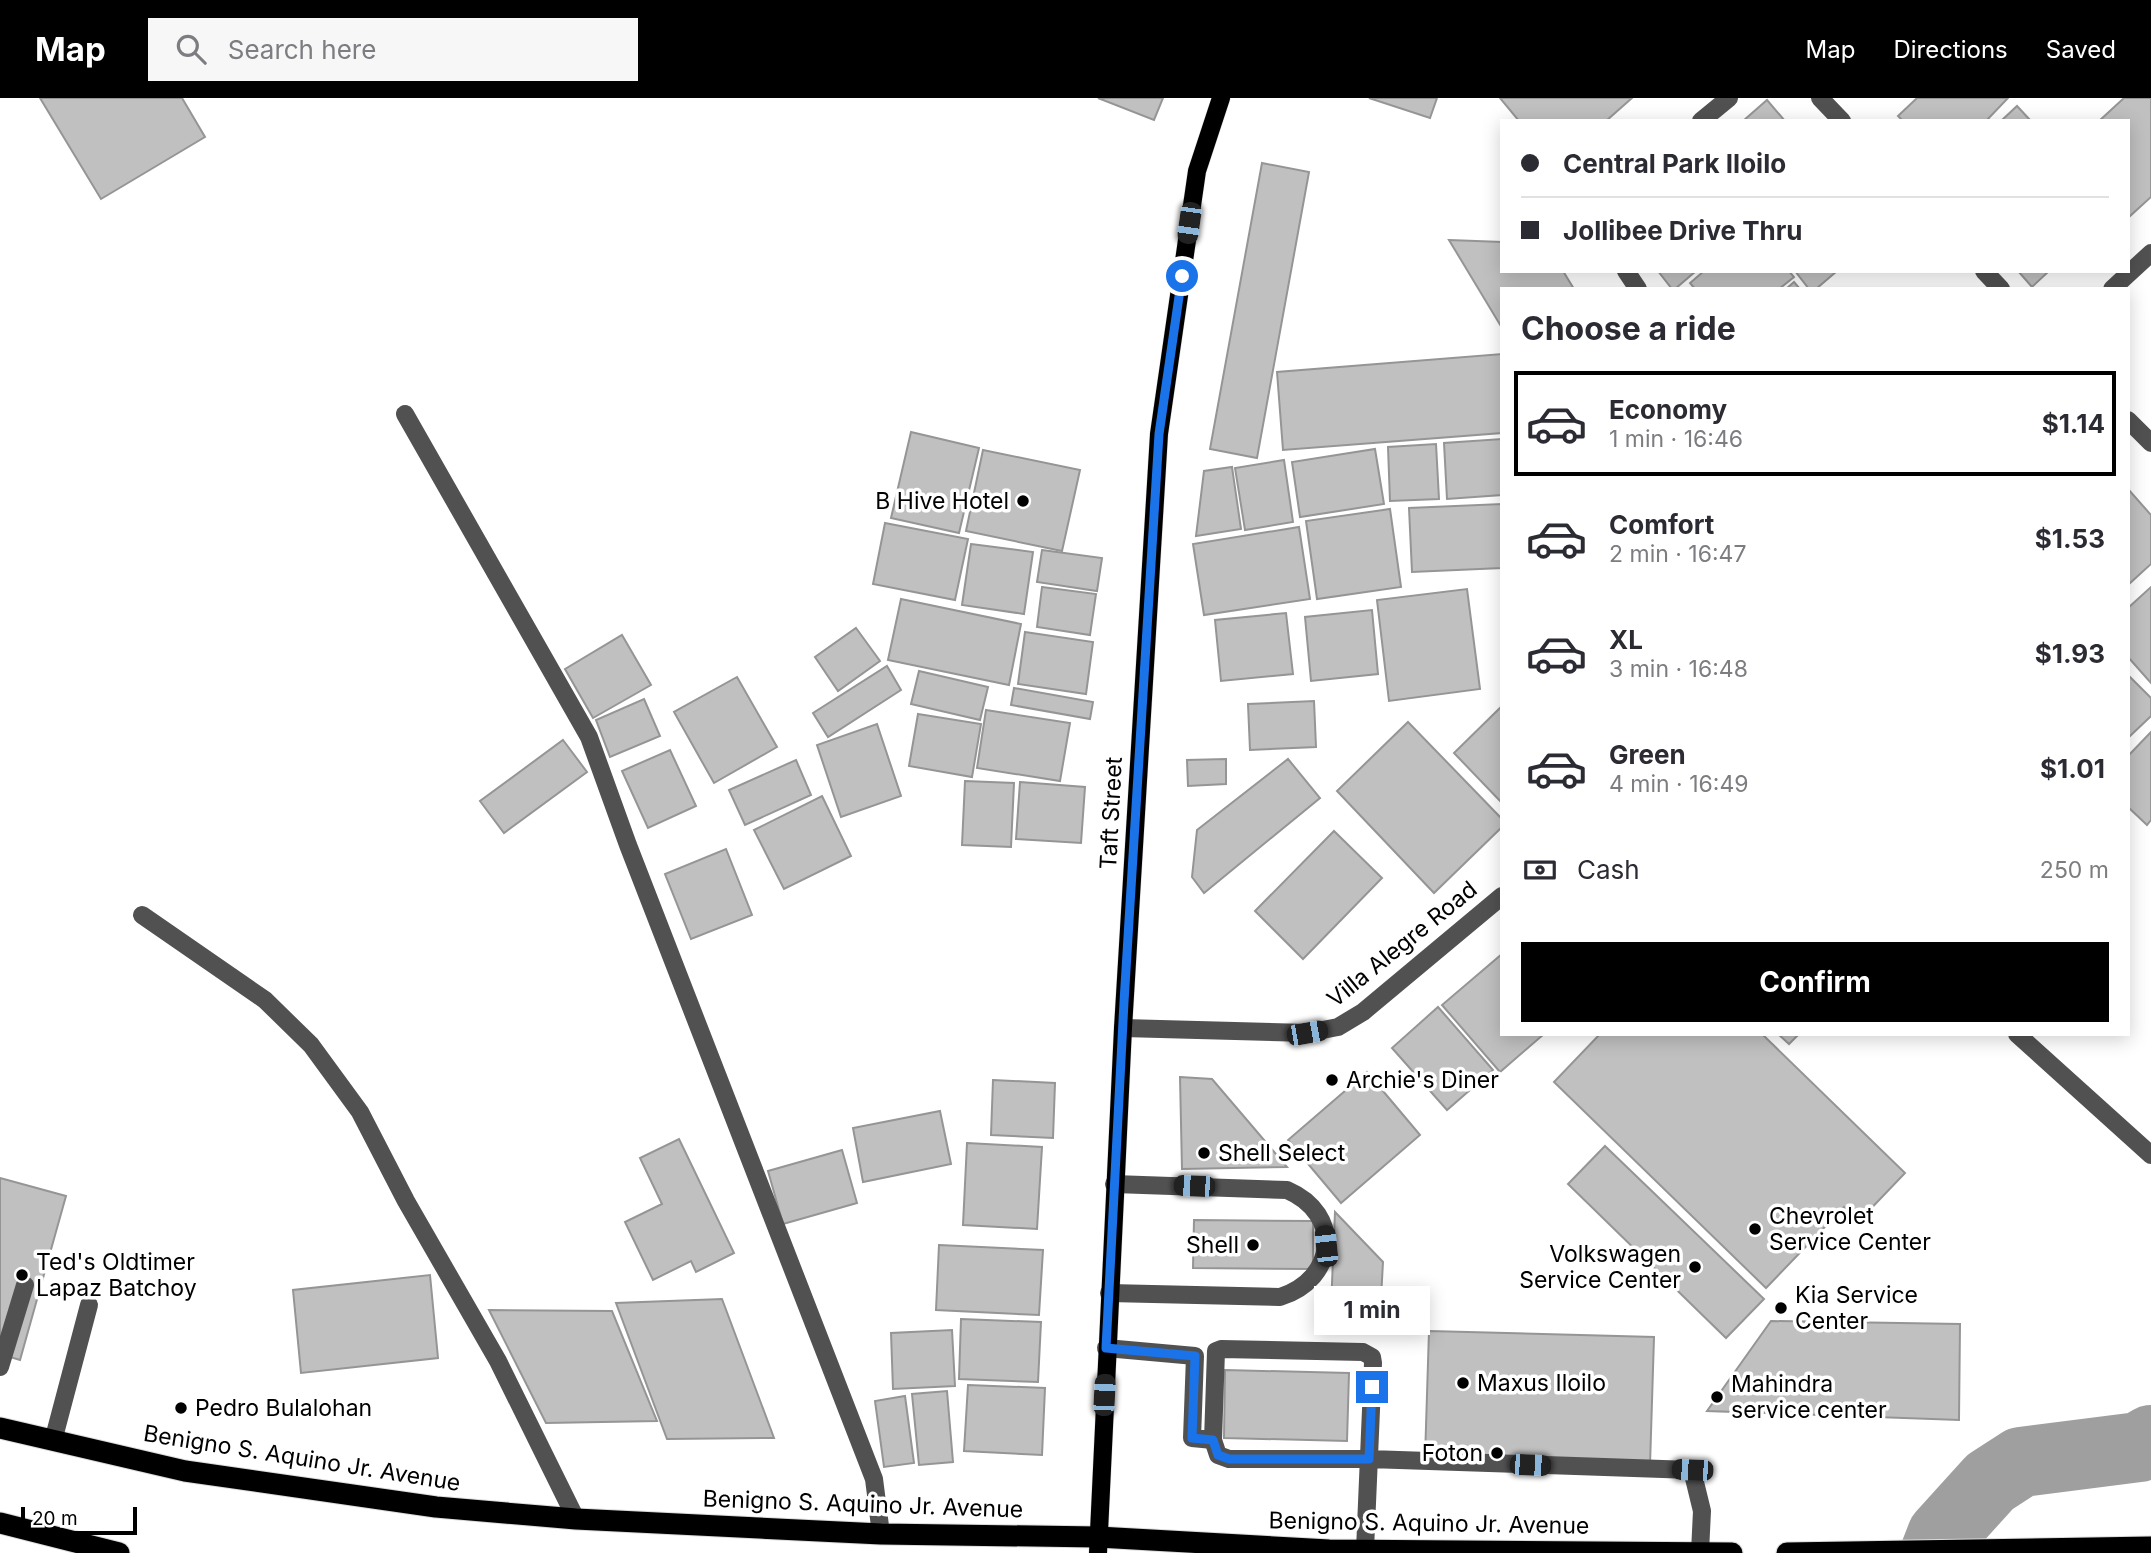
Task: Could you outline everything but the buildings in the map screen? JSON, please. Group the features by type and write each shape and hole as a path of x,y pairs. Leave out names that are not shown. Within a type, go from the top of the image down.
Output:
{"highway":[{"name":"Benigno S. Aquino Jr. Avenue","path":"0,1428 185,1471 436,1507 576,1519 1098,1545 1732,1553"},
{"path":"0,1523 119,1553"},
{"path":"1787,1553 2151,1547"}],"main road":[{"name":"Taft Street","path":"1098,1545 1114,1184 1159,434 1197,171 1222,98"}],"street":[{"path":"1703,119 1729,98"},
{"path":"1820,98 1840,119"},
{"path":"2130,272 2151,253"},
{"path":"1986,273 1999,287"},
{"path":"2114,287 2129,273"},
{"path":"405,414 589,737 633,858 874,1479 881,1534"},
{"path":"2130,422 2151,443"},
{"name":"Villa Alegre Road","path":"1123,1028 1307,1033 1338,1027 1363,1012 1500,898"},
{"path":"142,915 265,1000 310,1045 360,1112 406,1201 498,1361 576,1519"},
{"path":"2019,1036 2151,1155"},
{"path":"1109,1293 1280,1297 1306,1285 1317,1274 1326,1246 1321,1218 1301,1196 1287,1190 1114,1184"},
{"path":"0,1367 25,1284"},
{"path":"53,1441 89,1305"},
{"path":"1106,1348 1195,1356 1192,1438 1213,1440"},
{"path":"1365,1550 1369,1459 1373,1363 1369,1354 1216,1351 1213,1440 1218,1455 1229,1459 1369,1459 1692,1470 1702,1511 1700,1552"}],"waterway":[{"path":"1935,1553 1942,1535 1990,1482 2021,1462 2139,1447 2151,1440"}],"place":[{"name":"B Hive Hotel","path":"1023,501"},
{"name":"Archie's Diner","path":"1332,1080"},
{"name":"Shell Select","path":"1204,1153"},
{"name":"Chevrolet Service Center","path":"1755,1229"},
{"name":"Shell","path":"1253,1245"},
{"name":"Volkswagen Service Center","path":"1695,1267"},
{"name":"Ted's Oldtimer Lapaz Batchoy","path":"22,1275"},
{"name":"Kia Service Center","path":"1781,1308"},
{"name":"Maxus Iloilo","path":"1463,1383"},
{"name":"Mahindra service center","path":"1717,1397"},
{"name":"Pedro Bulalohan","path":"181,1408"},
{"name":"Foton","path":"1497,1453"}],"route":[{"path":"1182,276 1159,434 1106,1348 1195,1356 1192,1438 1213,1440 1218,1455 1229,1459 1369,1459 1372,1387"}]}
